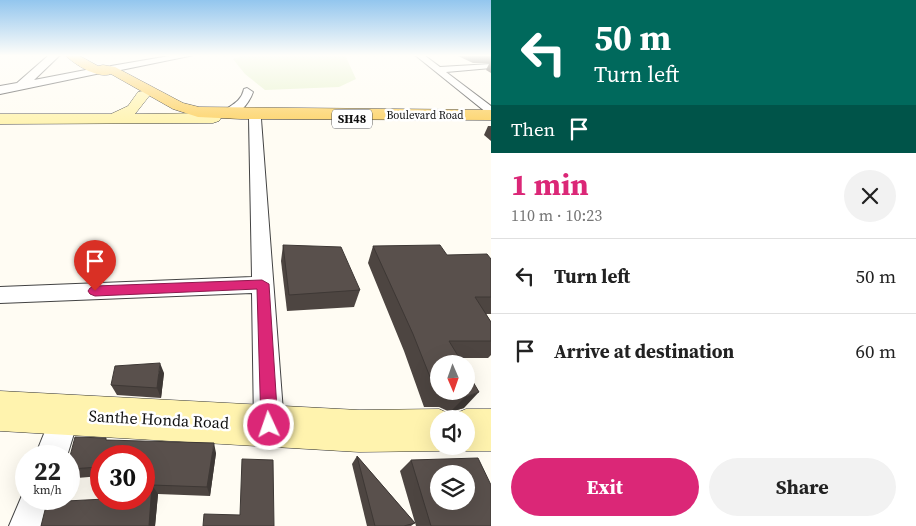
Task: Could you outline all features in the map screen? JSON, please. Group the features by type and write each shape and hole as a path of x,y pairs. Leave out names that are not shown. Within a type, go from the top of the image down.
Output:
{"main road":[{"name":"SH48","path":"119,80 174,111 218,116"},
{"name":"SH48","path":"124,80 187,110 218,116"},
{"path":"117,117 133,109 143,95"},
{"name":"Boulevard Road","path":"218,116 491,113"},
{"path":"0,119 218,116"},
{"name":"Boulevard Road","path":"218,116 255,119 491,120"},
{"name":"Santhe Honda Road","path":"0,411 359,431 430,430"},
{"path":"475,430 491,430"}],"street":[{"path":"0,102 27,80"},
{"path":"0,90 53,80"},
{"path":"453,80 491,113"},
{"path":"463,80 472,80"},
{"path":"218,116 239,108 245,101 247,91"},
{"path":"466,92 483,93"},
{"path":"255,119 269,425"},
{"path":"0,295 262,284"},
{"path":"56,445 66,414"},
{"path":"28,526 33,510"}],"green space":[{"path":"252,80 355,80 339,87 265,90"}],"building":[{"path":"283,245 341,247 360,290 289,295"},
{"path":"440,245 447,255 487,254 491,259 491,297 475,297 491,322 491,341 449,341 458,355 430,355 430,377 413,334 373,246"},
{"path":"160,363 157,388 111,385 115,366"},
{"path":"475,385 479,392 475,393"},
{"path":"75,437 106,438 106,440 214,443 207,487 155,485 155,445 90,445 90,468 80,468 80,445 73,445"},
{"path":"357,456 415,523 404,526 375,526"},
{"path":"478,458 491,485 491,526 431,526 411,460"},
{"path":"242,459 273,460 274,526 203,526 204,514 240,515"},
{"path":"80,500 90,500 90,510 150,510 149,526 41,526 45,510 80,510"}],"route":[{"path":"95,291 262,284 269,425"}]}
